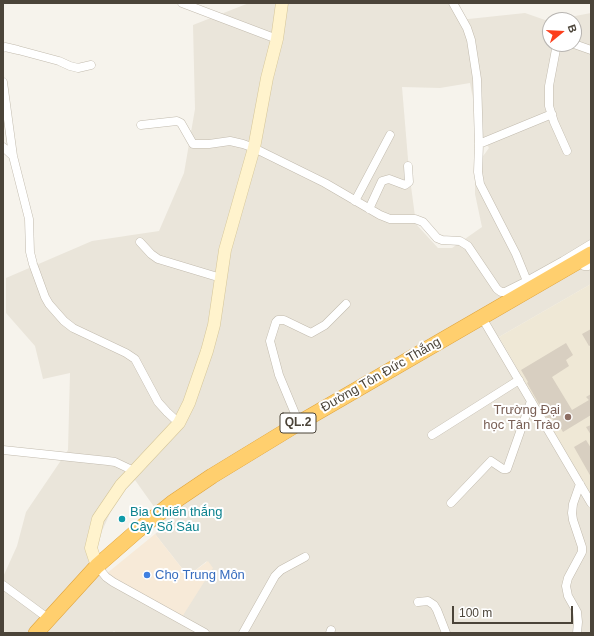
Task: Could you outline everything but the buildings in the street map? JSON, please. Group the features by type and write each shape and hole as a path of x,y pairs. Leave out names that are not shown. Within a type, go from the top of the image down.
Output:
{"highway":[{"name":"Đường Tôn Đức Thắng","path":"36,633 97,566 172,503 212,476 299,423 481,316 585,258"}],"street":[{"path":"182,3 277,39"},
{"path":"205,633 106,577 97,566 91,548 98,519 117,490 179,423 189,403 207,351 214,325 225,250 254,148 267,78 277,39 282,3"},
{"path":"453,3 467,28 471,40 477,79 479,144 478,172 480,184 516,254 527,281"},
{"path":"3,48 5,47 18,50 59,61 78,68 91,65"},
{"path":"555,52 549,86 550,106 567,151"},
{"path":"3,82 13,156 29,219 30,252 45,297 49,304 64,321 73,328 126,353 135,359 158,402 179,423"},
{"path":"479,144 552,114"},
{"path":"141,125 177,121 181,123 193,144 209,144 230,141 254,148 325,183 369,209 390,219 415,219 422,222 437,238 442,240 460,241 468,246 497,289 501,292 505,292 527,281 585,258 591,244"},
{"path":"355,201 390,135"},
{"path":"3,147 13,156"},
{"path":"369,209 382,181 388,179 405,184 409,182 408,166"},
{"path":"140,242 158,259 221,278"},
{"path":"299,423 279,375 270,341 276,322 278,320 284,320 310,333 325,324 346,304"},
{"path":"481,316 591,503"},
{"path":"432,435 519,380"},
{"path":"451,503 491,461 502,469 507,469 531,400"},
{"path":"3,450 115,462 134,472"},
{"path":"577,633 577,612 568,596 566,586 568,578 582,552 582,547 572,513 573,504 580,484"},
{"path":"243,633 275,576 281,570 305,557"},
{"path":"3,585 49,619"},
{"path":"418,602 428,600 434,605 446,633"}],"shaded area":[{"path":"249,3 448,3 459,20 525,13 542,19 542,52 582,52 582,15 591,13 591,284 499,337 591,497 591,633 116,633 114,631 112,633 3,633 3,577 17,546 26,512 68,450 70,373 43,379 35,346 6,313 6,278 92,241 159,231 184,173 195,109 193,25","holes":["470,83 479,131 489,148 475,167 475,194 482,227 452,248 438,248 416,224 409,171 402,87 440,88","135,480 167,525 155,534 188,576 207,561 182,617 112,578 97,561 98,546 102,531 111,511 122,493"]},
{"name":"Trường Đại học Tân Trào","path":"591,284 591,497 499,337"},
{"name":"Chọ Trung Môn","path":"155,534 188,576 208,561 213,568 182,617 106,574"}],"place":[{"name":"Trường Đại học Tân Trào","path":"568,417"},
{"name":"Bia Chiến thắng Cây Số Sáu","path":"122,519"},
{"name":"Chọ Trung Môn","path":"147,575"}]}
